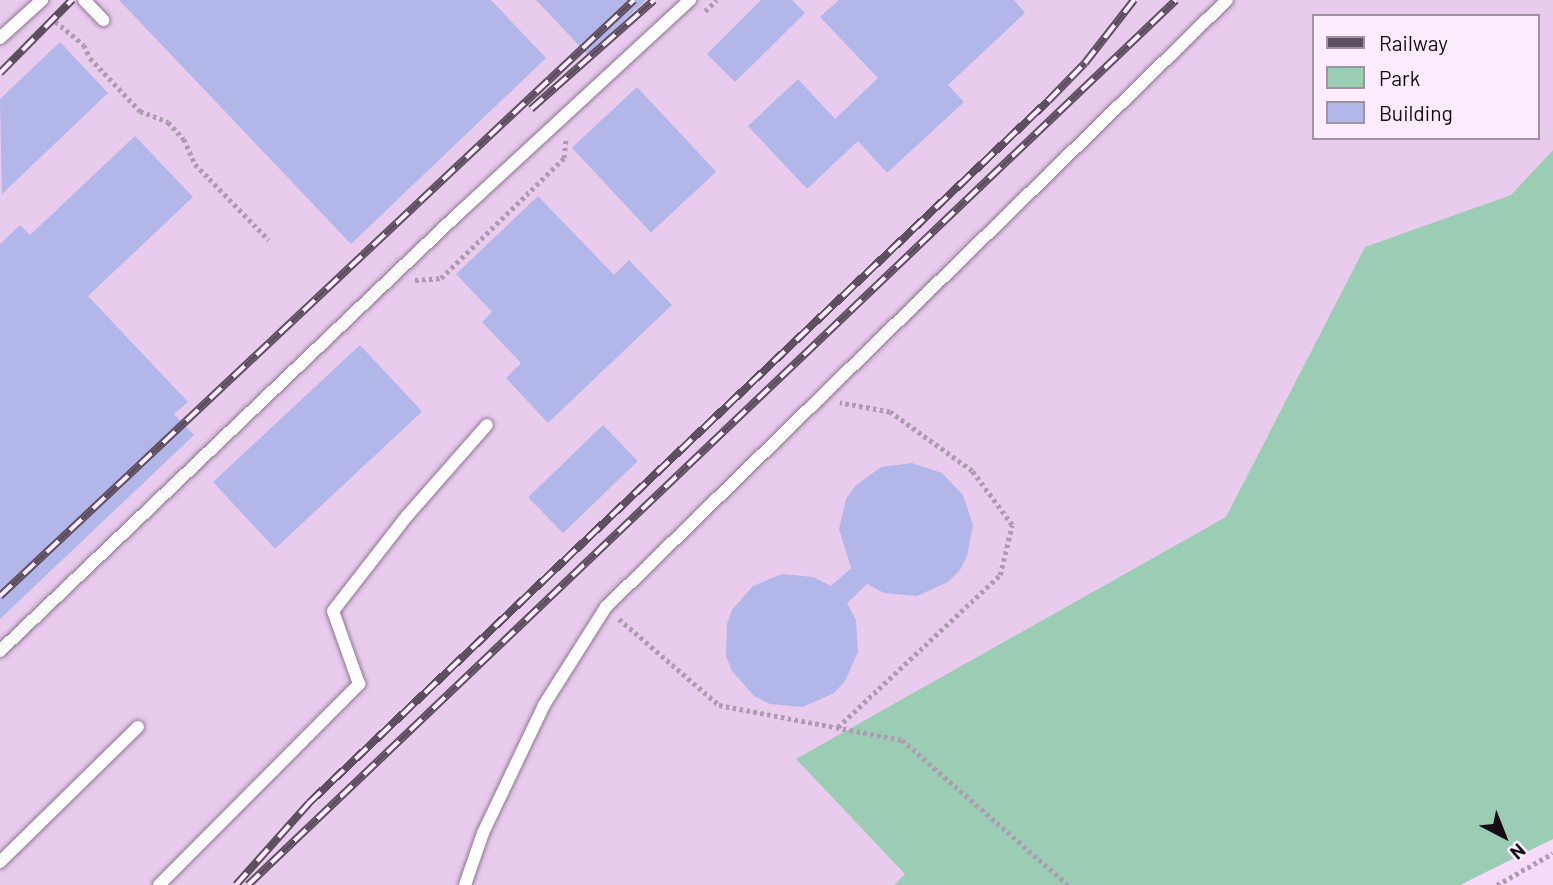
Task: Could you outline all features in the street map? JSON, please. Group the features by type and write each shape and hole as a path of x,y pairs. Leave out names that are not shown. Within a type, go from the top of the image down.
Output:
{"lane":[{"path":"84,0 103,20"},
{"path":"0,651 458,214 690,0"},
{"path":"465,885 483,833 544,705 606,607 1227,0"},
{"path":"0,38 40,2"},
{"path":"159,885 359,684 333,611 407,516 487,425"},
{"path":"0,862 138,727"}],"path":[{"path":"697,18 717,0"},
{"path":"40,2 72,39 84,45 90,58 140,111 168,122 184,139 195,164 269,240"},
{"path":"411,280 441,278 565,158 566,138 576,128"},
{"path":"818,399 890,412 972,471 1012,525 1000,575 837,727"},
{"path":"606,607 719,705 902,740 1068,885"},
{"path":"1497,885 1553,853"}],"shaded area":[{"path":"0,0 1553,0 1553,297 897,885 0,885"}],"green space":[{"path":"1553,150 1553,839 1460,885 894,885 905,874 796,759 1226,517 1365,247 1511,195"}],"building":[{"path":"119,0 491,0 546,58 351,244"},
{"path":"536,0 646,0 588,55"},
{"path":"761,0 792,0 805,13 735,82 707,54"},
{"path":"839,0 1014,0 1025,13 948,85 964,102 887,173 858,141 807,189 748,126 798,79 835,119 878,78 820,17"},
{"path":"60,42 108,93 2,194 0,99"},
{"path":"637,87 716,172 651,233 572,148"},
{"path":"135,136 193,197 88,296 188,402 174,414 194,435 0,619 0,244 20,225 30,235"},
{"path":"538,196 614,275 629,260 672,305 548,423 506,378 521,363 482,322 492,312 456,274"},
{"path":"360,345 422,412 275,549 213,482"},
{"path":"603,425 638,461 563,533 528,497"},
{"path":"912,463 942,473 963,495 973,525 967,556 960,570 948,582 917,596 884,593 867,584 847,603 856,620 858,652 845,681 834,693 803,707 770,704 754,696 732,671 726,656 727,624 732,610 753,586 782,574 813,577 831,586 851,568 839,529 846,499 855,486 881,467"}],"railway":[{"path":"0,73 72,0"},
{"path":"0,596 634,0"},
{"path":"531,109 654,0"},
{"path":"236,885 309,803 1048,101 1085,63 1134,0"},
{"path":"248,885 1176,0"}]}
